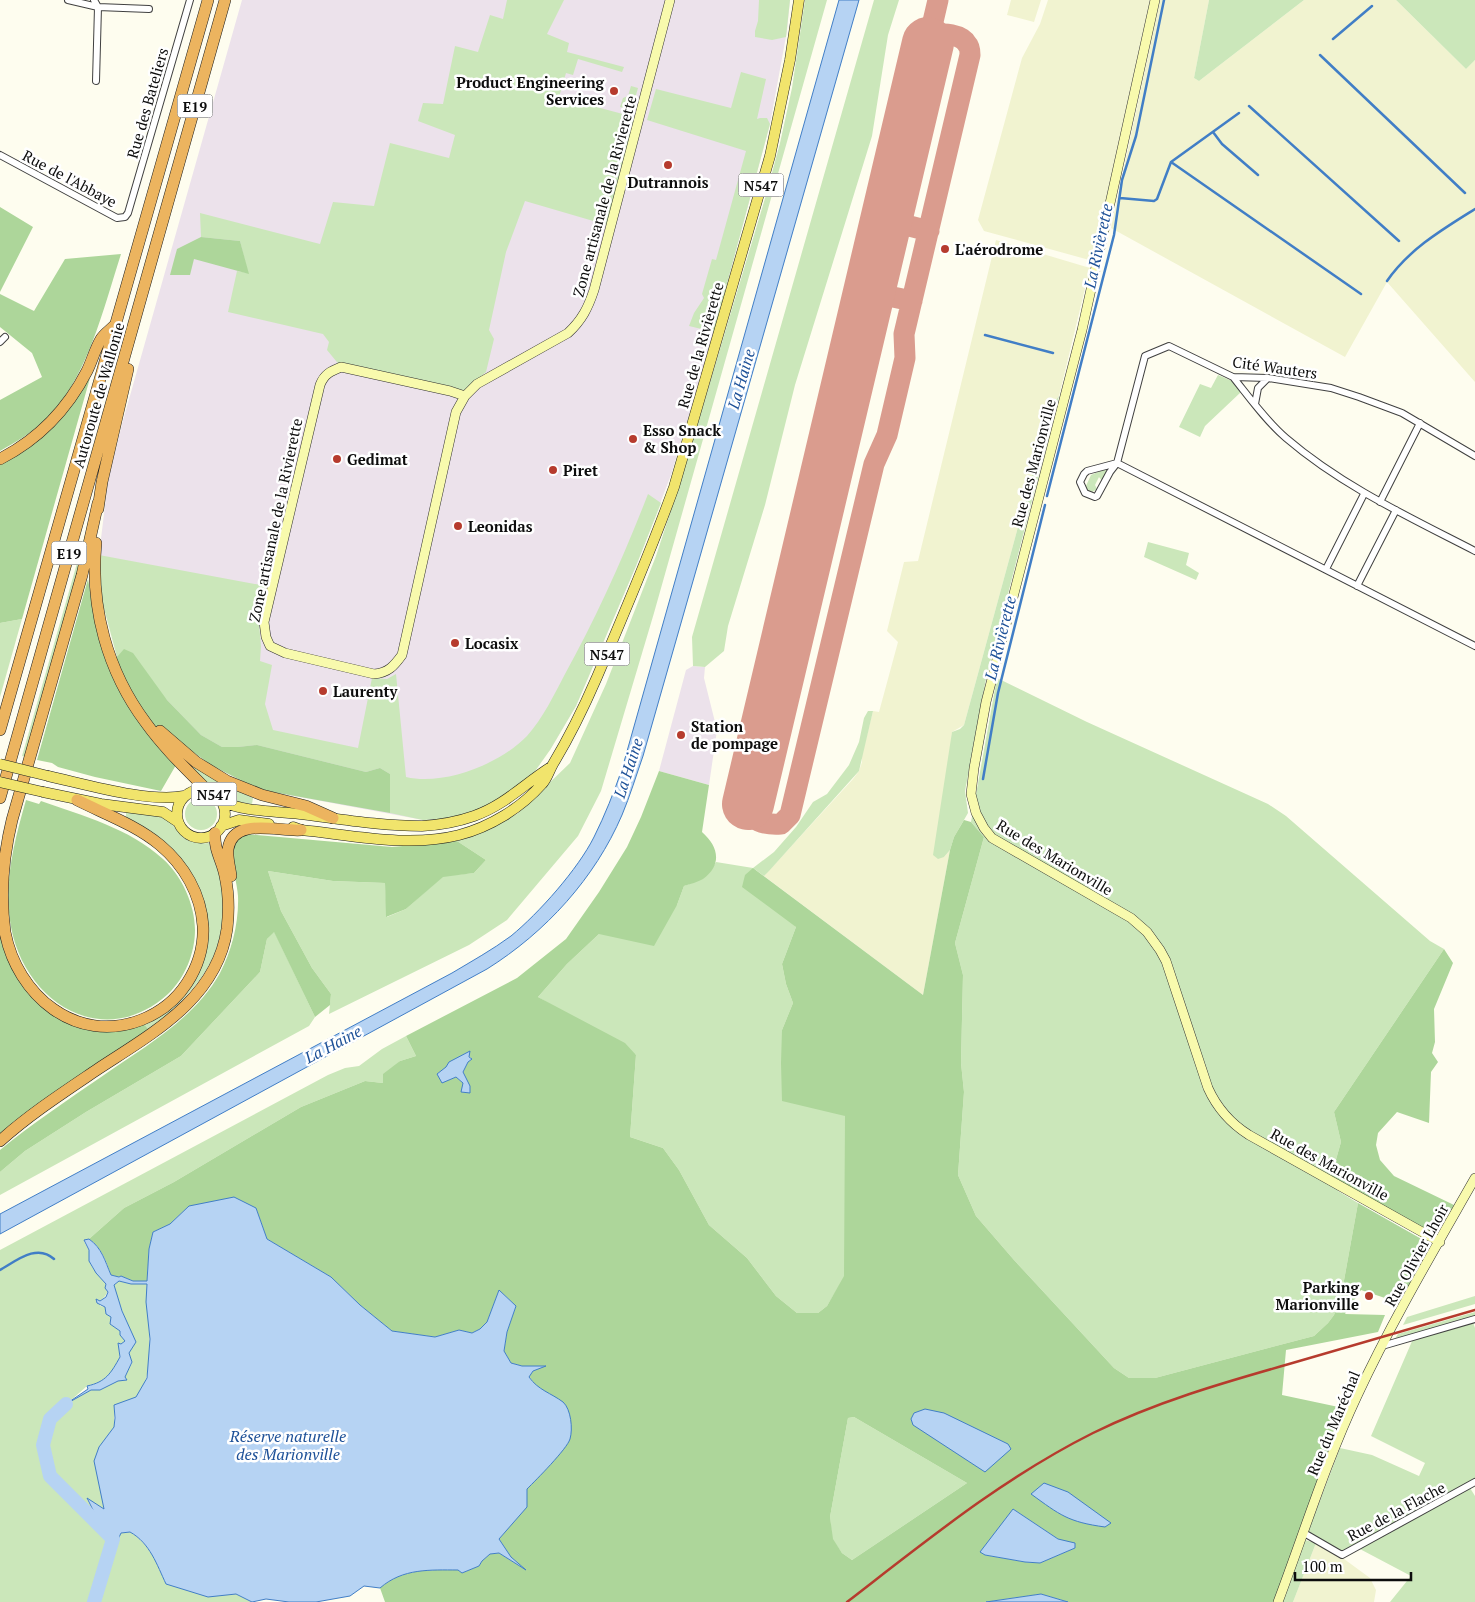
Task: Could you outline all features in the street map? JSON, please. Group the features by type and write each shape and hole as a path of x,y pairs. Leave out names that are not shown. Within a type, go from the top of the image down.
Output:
{"highway":[{"name":"Autoroute de Wallonie","path":"0,730 208,0"},
{"name":"Autoroute de Wallonie","path":"0,798 226,0"},
{"path":"77,800 133,827 160,846 174,859 189,879 197,895 201,911 203,929 201,947 197,963 185,987 174,999 159,1010 144,1019 128,1024 106,1026 83,1023 60,1014 43,1001 28,985 11,956 5,934 1,904 3,870 10,829 82,575 131,359 138,308"},
{"path":"0,459 28,443 55,420 82,380 101,338 116,325"},
{"path":"98,503 95,570 98,613 108,651 130,698 153,733 208,791"},
{"path":"130,698 174,744 211,772 245,789 278,800 306,806 333,818"},
{"path":"0,1141 65,1092 153,1034 186,1006 204,984 219,959 227,931 231,875 228,850 230,842 236,834 250,828 301,830"},
{"path":"218,829 215,848 225,876 228,902"}],"main road":[{"name":"Rue de la Rivièrette","path":"552,766 572,732 592,688 652,547 674,487 770,156 789,67 798,0"},
{"name":"N547","path":"0,764 48,776 150,796 170,798 184,796 198,790 208,791 221,801 239,807 413,825 433,825 462,820 476,815 502,803 552,766"},
{"name":"N547","path":"0,782 77,800 163,812 178,822 183,830 192,836 204,837 239,820 301,830 399,840 428,840 460,834 493,821 523,802 544,783 552,766"},
{"name":"N547","path":"178,822 177,808 184,796"},
{"name":"N547","path":"218,829 224,815 221,801"}],"street":[{"path":"68,0 98,7 149,9"},
{"path":"94,0 98,7 96,81"},
{"name":"Rue des Bateliers","path":"128,213 190,0"},
{"name":"Zone artisanale de la Rivierette","path":"465,396 450,391 341,368 332,370 323,377 264,622 266,637 270,646 285,653 365,672 384,673 393,667 402,656 456,412 465,396 477,384 568,333 580,322 588,309 670,0"},
{"name":"Rue des Marionville","path":"1155,0 1082,330 990,683 974,768 972,799 979,821 992,838 1132,918 1154,940 1166,961 1208,1088 1217,1105 1230,1121 1249,1135 1440,1242"},
{"name":"Rue de l'Abbaye","path":"0,155 117,218 125,217 128,213"},
{"name":"Cité Wauters","path":"1117,463 1087,471 1080,482 1085,493 1097,496 1117,463 1145,356 1169,346 1233,377 1268,378 1331,388 1359,397 1402,413 1475,456"},
{"path":"1233,377 1284,437 1342,480 1364,494 1475,551"},
{"path":"1255,404 1258,388 1268,378"},
{"path":"1380,502 1420,424"},
{"path":"1117,463 1475,646"},
{"path":"1326,570 1364,494"},
{"path":"1357,586 1396,510"},
{"name":"Rue Olivier Lhoir","path":"1382,1346 1475,1178"},
{"path":"1382,1346 1475,1319"},
{"name":"Rue du Maréchal","path":"1278,1602 1345,1424 1382,1346"},
{"name":"Rue de la Flache","path":"1304,1533 1342,1555 1475,1482"}],"shaded area":[{"path":"242,0 790,0 787,31 770,124 714,332 671,475 636,566 576,706 550,750 443,819 423,820 267,791 246,783 211,765 117,657 111,632 99,555 108,481 122,424"},
{"path":"693,666 705,667 704,678 717,730 709,785 659,771 686,670"}],"green space":[{"path":"507,0 564,0 547,34 569,43 567,52 624,67 622,72 578,59 573,75 566,73 559,97 634,117 607,225 525,201 506,252 489,330 494,339 486,372 461,394 341,367 327,350 329,342 323,334 228,312 237,271 248,273 240,241 201,237 200,213 320,244 333,202 374,206 390,143 449,158 455,135 418,121 423,103 443,104 455,46 478,52 490,15 503,19"},
{"path":"759,0 790,0 786,37 772,40 755,37"},
{"path":"805,0 827,0 654,613 601,791 578,836 507,920 469,945 329,1014 331,994 312,968 281,911 268,871 333,881 385,883 387,917 406,909 443,876 474,873 486,860 457,841 517,814 570,763 606,684 656,556 680,483 780,143 792,88"},
{"path":"874,0 899,0 888,35 872,136 795,385 765,505 728,626 724,651 705,667 693,666 692,637"},
{"path":"1011,0 1041,0 1034,22 1007,15"},
{"path":"1048,0 1150,0 1093,261 984,231 978,220 1022,58 1040,24"},
{"path":"1160,0 1209,0 1194,78 1199,81 1304,0 1396,0 1466,69 1475,60 1475,382 1387,282 1345,357 1111,228"},
{"path":"1209,0 1304,0 1199,81 1194,78"},
{"path":"1396,0 1475,0 1475,60 1466,69"},
{"path":"741,72 766,79 757,119 767,118 770,124 714,332 689,326 694,313 704,298 702,294 712,259 716,260 746,151 647,120 656,89 731,108"},
{"path":"631,86 638,88 632,109 620,107 623,98 628,96"},
{"path":"0,207 33,227 0,292"},
{"path":"201,237 240,241 249,274 194,259 190,275 170,275 177,249"},
{"path":"996,240 1090,268 1059,396 1051,406 964,725 952,732 944,857 950,850 923,995 764,876 859,771 873,711 879,712 898,642 887,631 904,562 918,561"},
{"path":"121,254 92,343 71,386 59,405 44,421 0,451 0,400 42,377 32,353 0,327 0,294 34,311 65,259"},
{"path":"1218,375 1232,381 1241,392 1205,426 1200,437 1179,427 1200,384 1211,388"},
{"path":"90,378 22,619 0,623 0,464 30,447 52,428 71,406"},
{"path":"1059,396 986,679 965,791 968,813 954,837 950,850 944,857 938,859 933,855 952,732 964,725 1051,406"},
{"path":"1105,469 1107,471 1102,481 1099,477 1095,485 1097,489 1091,493 1088,491 1086,486 1091,475"},
{"path":"648,494 661,503 576,706 550,750 531,777 493,804 470,814 443,819 423,820 390,813 390,774 380,768 366,772 257,745 222,747 201,735 167,700 117,657 102,601 99,555 266,586 259,623 260,661 272,665 265,704 273,730 358,748 372,678 387,679 396,674 406,777 421,779 454,775 487,764 502,755 527,736 538,722 599,608 620,563"},
{"path":"89,521 88,540 26,757 22,756"},
{"path":"1148,542 1189,553 1186,565 1199,573 1196,580 1144,557"},
{"path":"88,579 96,626 103,650 117,657 124,649 133,653 167,700 201,735 222,747 257,745 366,772 380,768 390,774 390,813 267,791 246,783 211,765 189,749 180,758 161,791 95,777 37,760"},
{"path":"22,619 0,697 0,623"},
{"path":"997,678 1087,722 1268,804 1286,816 1430,941 1444,949 1334,1112 1341,1142 1331,1177 1340,1182 1338,1191 1358,1203 1341,1297 1334,1315 1314,1336 1155,1378 1129,1378 1114,1368 976,1216 958,1175 964,1092 961,1063 963,975 955,943 984,837 971,822"},
{"path":"868,711 873,711 859,771 764,876 753,868 774,852 796,827 813,802 827,794 849,765 859,742 864,718"},
{"path":"181,757 231,788 253,798 252,804 229,800 219,790 201,779"},
{"path":"659,771 709,785 702,832 715,849 716,861 714,867 703,879 684,886 677,905 654,946 599,934 567,964 538,997 625,1043 636,1055 630,1137 663,1148 679,1170 709,1225 747,1258 776,1296 797,1313 818,1313 827,1306 844,1276 845,1116 782,1101 782,1030 793,1003 786,984 782,964 796,927 742,887 745,875 753,868 923,995 950,850 954,837 964,820 971,822 984,837 955,943 963,975 961,1063 964,1092 958,1175 976,1216 1114,1368 1129,1378 1155,1378 1314,1336 1334,1315 1341,1297 1358,1203 1425,1241 1427,1249 1400,1303 1361,1290 1345,1314 1385,1315 1378,1332 1286,1350 1282,1395 1348,1409 1275,1602 1068,1602 1041,1594 986,1602 385,1602 380,1588 389,1581 407,1574 437,1570 458,1570 462,1573 479,1566 490,1554 499,1553 523,1568 511,1557 499,1539 526,1507 527,1489 549,1466 545,1392 535,1385 529,1376 533,1371 544,1366 522,1366 511,1363 504,1351 507,1332 516,1306 499,1290 487,1322 480,1329 472,1333 459,1330 435,1337 392,1331 360,1305 331,1277 267,1239 256,1208 189,1206 170,1224 153,1232 149,1249 147,1281 133,1281 121,1276 111,1275 100,1251 89,1239 124,1208 174,1182 301,1107 365,1081 383,1083 383,1074 400,1061 416,1056 406,1036 517,978 566,939 599,892 627,847","holes":["466,1053 472,1059 468,1062 463,1072 469,1086 463,1088 463,1083 456,1077 449,1080 437,1074","854,1417 967,1483 852,1560 842,1553 833,1539 830,1517 848,1418","1013,1509 1075,1548 1040,1563 985,1555"]},
{"path":"201,798 207,799 212,803 216,808 216,820 212,825 207,829 201,830 195,829 190,825 186,820 185,814 186,808 190,803 195,799"},
{"path":"26,800 39,804 41,801 89,818 136,839 150,848 170,866 186,891 193,911 195,930 195,939 188,965 174,988 143,1011 118,1019 94,1018 71,1011 50,997 32,978 19,954 11,927 8,895 14,847"},
{"path":"126,811 147,812 158,815 171,823 184,838 198,843 209,843 222,887 223,911 221,933 207,969 182,1000 149,1030 143,1023 198,970 197,888 126,818"},
{"path":"245,834 392,847 457,841 486,860 474,873 443,877 406,909 386,917 385,883 333,881 268,871 281,911 312,968 331,994 330,1005 315,1017 274,932 267,939 260,972 181,1056 86,1112 25,1151 0,1172 0,1150 51,1111 168,1030 197,1004 210,989 220,973 234,936 238,896 232,853 235,843"},
{"path":"716,862 753,868 796,927 782,964 786,984 793,1003 782,1030 845,1116 845,1276 827,1306 818,1313 797,1313 776,1296 747,1258 709,1225 679,1170 663,1148 630,1137 636,1055 538,997 567,964 599,934 677,905 684,886 703,877"},
{"path":"0,926 6,951 64,1020 143,1023 149,1030 0,1134"},
{"path":"274,931 315,1017 309,1026 0,1195 0,1172 25,1151 86,1112 181,1056 260,972 267,939"},
{"path":"1444,949 1453,963 1434,1009 1435,1042 1432,1053 1438,1062 1431,1072 1429,1123 1397,1112 1378,1133 1376,1145 1380,1160 1394,1176 1454,1205 1438,1231 1431,1232 1331,1177 1341,1142 1334,1112"},
{"path":"406,1036 416,1056 400,1061 383,1083 365,1081 301,1107 174,1182 124,1208 89,1239 84,1241 89,1251 90,1263 107,1287 105,1296 100,1301 100,1306 105,1307 111,1317 110,1324 120,1331 120,1335 125,1341 121,1344 118,1343 118,1373 109,1375 101,1382 87,1386 69,1402 91,1390 100,1390 125,1377 132,1363 128,1353 136,1342 114,1285 119,1281 131,1284 147,1284 149,1344 147,1375 143,1388 136,1397 114,1405 114,1427 99,1447 104,1509 87,1499 101,1527 116,1542 121,1533 130,1532 143,1542 152,1555 166,1584 208,1596 236,1594 252,1602 0,1602 0,1250 328,1075 345,1068 359,1066 382,1049"},
{"path":"1475,1296 1475,1304 1403,1325 1407,1317"},
{"path":"1475,1312 1475,1317 1394,1340 1398,1334"},
{"path":"1473,1322 1475,1328 1475,1479 1342,1552 1308,1532 1340,1448 1372,1455 1419,1476 1425,1463 1371,1436 1413,1339"},
{"path":"854,1417 967,1483 852,1560 842,1553 832,1539 830,1517 848,1418"},
{"path":"1470,1488 1475,1496 1475,1602 1390,1602 1411,1576 1358,1548"},
{"path":"1305,1540 1316,1543 1293,1602 1282,1602"},
{"path":"1316,1543 1340,1556 1370,1578 1376,1590 1374,1602 1293,1602"}],"water":[{"name":"La Haine","path":"839,0 859,0 643,756 622,815 598,860 583,882 549,921 509,954 487,969 0,1234 0,1214 452,973 497,946 534,915 578,863 598,829 622,769"},
{"path":"470,1051 469,1057 472,1059 468,1062 463,1072 470,1086 470,1093 461,1092 463,1083 456,1077 442,1083 437,1074 449,1062"},
{"name":"Réserve naturelle des Marionville","path":"234,1197 256,1208 267,1239 331,1277 360,1305 392,1331 435,1337 459,1330 472,1333 480,1329 487,1322 499,1290 516,1306 507,1332 504,1351 511,1363 522,1366 546,1366 533,1371 529,1377 541,1388 566,1405 570,1414 571,1425 571,1435 568,1444 527,1489 527,1507 499,1539 511,1557 526,1570 499,1553 490,1554 479,1566 462,1573 458,1570 437,1570 407,1574 389,1581 380,1588 364,1586 350,1596 316,1602 289,1602 266,1599 252,1602 236,1594 208,1597 166,1584 152,1555 143,1542 130,1532 121,1533 117,1542 102,1528 87,1498 104,1509 94,1461 99,1447 114,1427 114,1405 136,1397 147,1378 150,1339 146,1302 147,1284 131,1284 119,1281 114,1285 122,1311 136,1342 129,1353 132,1362 125,1377 127,1380 118,1381 100,1390 91,1390 66,1404 88,1389 87,1386 99,1382 107,1376 120,1357 118,1343 121,1344 125,1341 120,1335 120,1331 110,1324 111,1317 106,1314 105,1307 97,1303 96,1299 100,1301 106,1297 108,1292 105,1288 106,1284 96,1273 89,1261 89,1250 84,1240 89,1239 97,1246 111,1275 121,1276 133,1281 147,1281 149,1249 153,1232 170,1224 189,1206"},
{"path":"925,1409 944,1413 1008,1444 1011,1449 985,1472 913,1425 911,1419 914,1413"},
{"path":"1044,1483 1068,1492 1111,1523 1105,1527 1082,1523 1057,1512 1031,1494"},
{"path":"1013,1509 1058,1539 1075,1543 1075,1548 1040,1563 985,1555 980,1552"},
{"path":"1041,1594 1068,1602 986,1602"}],"waterway":[{"name":"La Rivièrette","path":"1047,496 1114,235 1122,180 1136,136 1164,0"},
{"path":"1333,39 1372,6"},
{"path":"1320,55 1465,193"},
{"path":"1249,106 1399,241"},
{"path":"1120,198 1154,201 1157,199 1171,162 1239,113"},
{"path":"1213,132 1222,144 1258,175"},
{"path":"1171,162 1361,294"},
{"path":"1387,281 1416,249 1475,209"},
{"path":"985,335 1053,353"},
{"name":"La Rivièrette","path":"983,779 998,693 1045,505"},
{"path":"0,1270 20,1258 34,1253 41,1253 54,1259"},
{"path":"66,1404 50,1419 43,1445 50,1476 113,1539 94,1602"}],"taxiway":[{"path":"928,43 938,0"},
{"path":"748,804 751,815 764,823 781,824 790,815 874,464 887,435 905,358 904,334 970,55 968,45 956,36 941,34 933,37 928,43"},
{"path":"886,220 929,231"},
{"path":"869,292 912,301"}],"runway":[{"path":"748,804 928,43"}],"railway":[{"path":"847,1602 996,1490 1093,1433 1141,1412 1214,1386 1475,1310"}],"place":[{"name":"Product Engineering Services","path":"614,91"},
{"name":"Dutrannois","path":"668,165"},
{"name":"L'aérodrome","path":"945,249"},
{"name":"Esso Snack & Shop","path":"633,439"},
{"name":"Gedimat","path":"337,459"},
{"name":"Piret","path":"553,470"},
{"name":"Leonidas","path":"458,526"},
{"name":"Locasix","path":"455,643"},
{"name":"Laurenty","path":"323,691"},
{"name":"Station de pompage","path":"681,735"},
{"name":"Parking Marionville","path":"1369,1296"}]}
